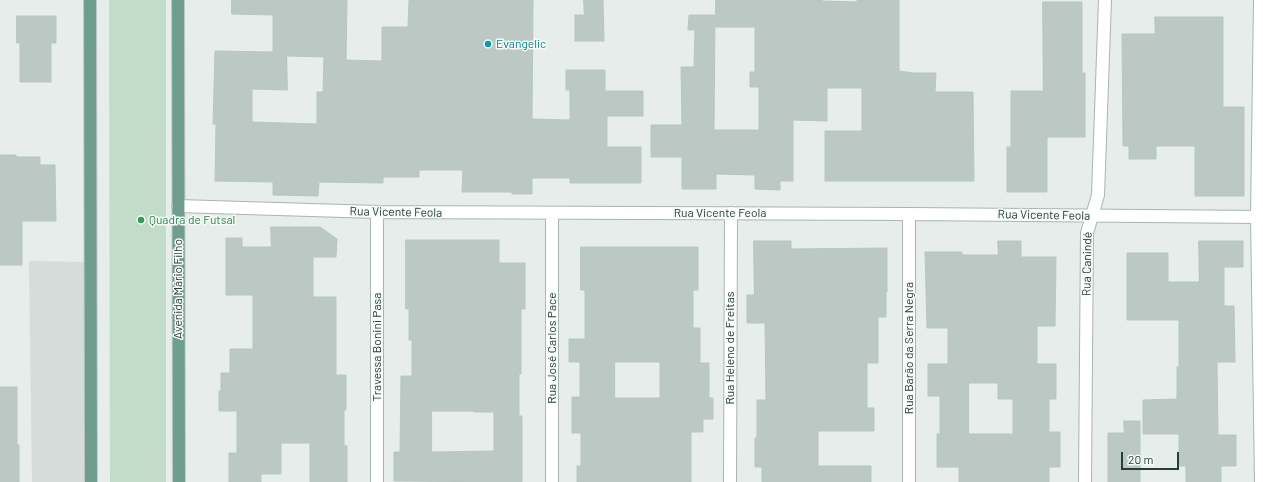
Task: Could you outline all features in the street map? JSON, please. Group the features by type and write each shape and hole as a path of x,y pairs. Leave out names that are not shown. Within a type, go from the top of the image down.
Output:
{"main road":[{"path":"90,0 91,482"},
{"name":"Avenida Mário Filho","path":"178,0 179,482"}],"street":[{"name":"Rua Canindé","path":"1085,482 1087,233 1088,225 1098,195 1105,0"},
{"path":"1260,0 1261,482"},
{"name":"Rua Vicente Feola","path":"178,206 377,212 1260,217"},
{"name":"Travessa Bonini Pasa","path":"377,212 377,482"},
{"name":"Rua José Carlos Pace","path":"552,213 552,482"},
{"name":"Rua Heleno de Freitas","path":"730,482 731,213"},
{"name":"Rua Barão da Serra Negra","path":"908,482 909,214"}],"shaded area":[{"path":"29,261 84,262 84,482 32,482"}],"green space":[{"path":"109,0 166,0 166,482 110,482"}],"building":[{"path":"232,0 347,0 346,60 382,61 382,27 408,27 409,0 533,0 532,119 570,120 570,90 566,90 566,70 605,70 605,91 643,91 643,116 607,116 607,147 641,147 641,183 570,183 570,178 532,178 532,194 512,194 512,192 462,192 463,170 419,170 419,177 383,177 383,183 319,182 318,196 273,195 273,182 215,181 216,124 213,124 215,51 273,52 273,15 232,14","holes":["287,56 324,57 323,92 317,92 317,124 252,122 252,89 287,90"]},
{"path":"584,0 603,0 604,41 575,41 575,15 584,15"},
{"path":"716,0 822,0 857,2 857,0 899,0 899,71 913,73 936,73 935,92 973,92 974,181 825,181 825,131 862,131 862,88 827,88 827,121 793,120 793,181 780,181 780,190 755,189 755,175 716,174 716,189 682,189 682,157 651,157 651,125 682,125 681,67 694,67 695,30 688,30 689,15 715,15 714,130 759,130 759,87 750,87 750,72 755,72 755,27 716,27"},
{"path":"1043,2 1082,2 1082,73 1085,73 1085,137 1047,137 1047,192 1007,192 1007,147 1011,147 1011,91 1043,91"},
{"path":"17,16 56,16 56,43 51,43 51,82 20,82 20,43 17,43"},
{"path":"1155,17 1223,17 1223,107 1244,107 1244,196 1195,196 1195,146 1156,146 1156,159 1129,159 1129,146 1123,146 1122,34 1155,34"},
{"path":"0,155 40,157 40,165 55,165 56,221 22,221 22,265 0,265"},
{"path":"271,227 320,227 337,239 336,257 313,257 313,297 336,297 336,375 346,375 344,446 347,446 347,482 310,482 310,443 281,443 281,474 261,474 261,482 229,482 229,453 237,453 237,411 219,411 221,373 230,373 230,349 253,349 253,295 226,295 226,238 242,238 242,247 271,247"},
{"path":"406,240 499,240 499,263 525,263 525,309 521,309 521,374 519,374 519,416 522,416 522,482 394,481 394,452 400,452 401,376 412,376 412,340 409,340 409,309 406,309","holes":["432,411 494,412 494,451 432,452"]},
{"path":"754,241 791,241 791,249 887,248 886,317 878,317 878,363 867,363 867,408 874,408 874,431 818,431 818,466 871,466 871,482 762,482 762,467 755,467 755,438 757,438 757,400 766,400 765,323 747,323 747,295 754,295"},
{"path":"998,241 1021,241 1021,257 1056,257 1055,326 1037,326 1037,364 1056,364 1056,399 1049,399 1049,432 1060,432 1060,467 1049,467 1049,482 959,482 959,467 937,467 937,434 940,434 940,396 928,396 928,364 948,364 948,328 927,328 925,252 962,252 962,255 998,255","holes":["969,383 998,383 998,399 1013,399 1013,434 969,434"]},
{"path":"1199,241 1243,241 1243,267 1224,267 1224,306 1234,306 1235,362 1217,362 1218,435 1236,435 1236,466 1221,466 1221,482 1186,482 1186,466 1179,466 1179,434 1143,434 1143,400 1177,399 1179,320 1127,320 1127,253 1168,253 1168,282 1199,282"},
{"path":"581,247 698,247 698,290 693,290 693,328 700,328 700,363 709,363 709,398 713,398 713,419 703,419 703,432 691,432 691,482 577,482 577,466 581,466 581,433 572,433 572,397 580,397 580,362 569,362 569,339 585,339 585,290 581,290","holes":["615,362 660,362 660,398 615,398"]},
{"path":"0,387 17,387 17,445 19,445 19,482 0,482"},
{"path":"1124,421 1140,421 1140,482 1108,482 1108,433 1124,433"}],"place":[{"name":"Evangelic","path":"488,44"},
{"name":"Quadra de Futsal","path":"141,220"}]}
